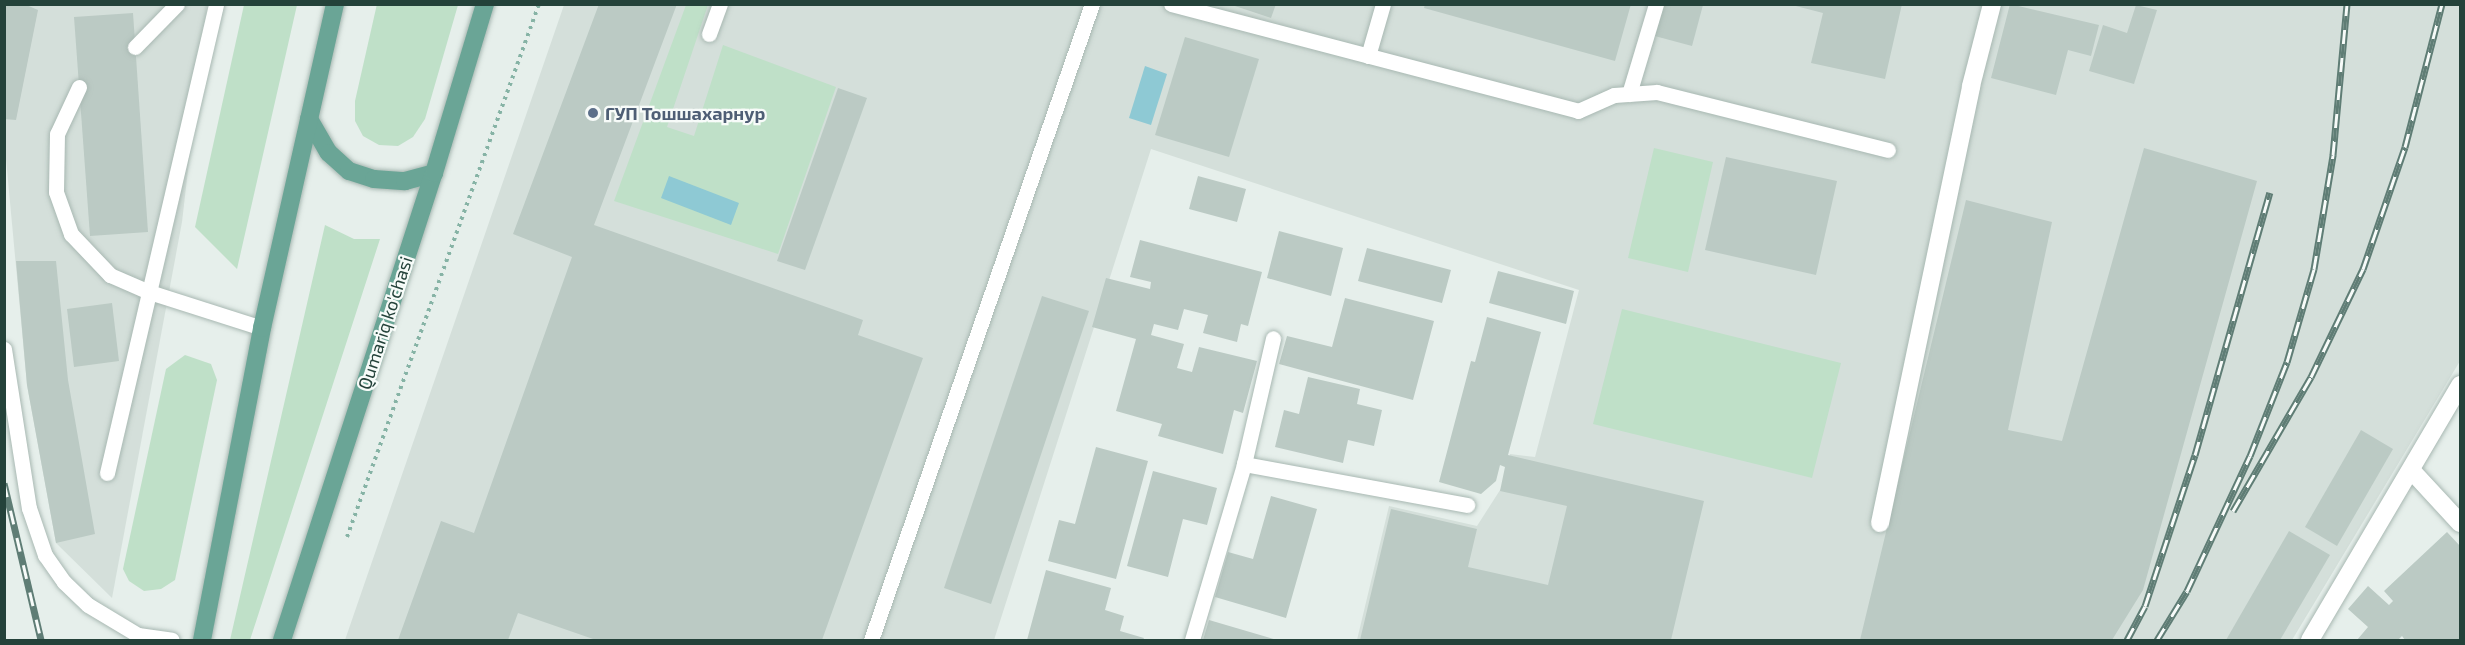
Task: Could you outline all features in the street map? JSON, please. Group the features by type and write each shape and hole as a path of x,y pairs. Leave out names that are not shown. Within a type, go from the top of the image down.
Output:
{"main road":[{"path":"202,640 262,327 334,4"},
{"name":"Qumariq ko'chasi","path":"282,640 434,173 485,4"},
{"path":"309,119 329,153 349,171 374,179 405,181 434,173"}],"street":[{"path":"1880,523 1971,86 1992,4"},
{"path":"2310,640 2412,471 2460,385"},
{"path":"2412,471 2460,523"}],"lane":[{"path":"135,47 177,4"},
{"path":"107,473 216,4"},
{"path":"709,34 720,4"},
{"path":"871,640 1092,4"},
{"path":"1171,4 1578,111 1614,95 1657,92 1888,150"},
{"path":"1368,56 1383,4"},
{"path":"1629,94 1656,4"},
{"path":"79,87 57,134 56,192 71,234 110,275 149,292 262,327"},
{"path":"1192,640 1244,464 1273,338"},
{"path":"4,349 29,508 45,555 64,582 88,606 138,635 172,640"},
{"path":"1244,464 1467,505"}],"path":[{"path":"346,542 539,4"}],"shaded area":[{"path":"4,5 207,5 182,222 112,598 56,543 27,385 5,148"},
{"path":"564,5 2460,5 2460,361 2292,640 1357,640 1389,506 1477,526 1502,487 1510,454 1535,457 1579,290 1151,149 994,640 345,640"}],"green space":[{"path":"377,4 458,5 425,119 413,137 398,146 379,145 363,136 355,121 355,101"},
{"path":"244,5 297,5 237,269 195,227"},
{"path":"686,5 708,5 667,127 694,136 723,45 836,87 778,254 614,201"},
{"path":"1654,148 1713,162 1688,272 1628,258"},
{"path":"325,225 354,239 380,239 250,640 230,640"},
{"path":"1622,309 1841,363 1812,478 1593,424"},
{"path":"185,355 211,364 217,380 175,580 161,589 144,591 129,581 123,569 166,369"}],"water":[{"path":"1145,66 1167,74 1151,125 1129,118"},
{"path":"669,176 739,203 731,225 661,198"}],"building":[{"path":"4,4 24,4 38,10 16,120 4,119"},
{"path":"599,4 677,4 594,225 863,320 858,335 923,358 822,640 596,640 518,613 508,640 398,640 441,521 474,533 572,257 513,234"},
{"path":"1229,4 1276,4 1271,18"},
{"path":"1425,4 1631,4 1615,61 1424,8"},
{"path":"1788,4 1902,4 1885,79 1811,63 1823,13"},
{"path":"2010,4 2099,25 2091,56 2068,50 2056,95 1991,78"},
{"path":"1660,5 1703,5 1692,46 1651,35"},
{"path":"2136,5 2157,10 2134,84 2089,71 2103,25 2127,33"},
{"path":"133,13 148,232 90,236 74,17"},
{"path":"1185,37 1259,59 1229,157 1155,135"},
{"path":"838,88 867,98 805,270 777,261"},
{"path":"2144,148 2257,181 2143,590 2112,640 1860,640 1966,200 2052,222 2008,430 2062,441"},
{"path":"1726,157 1837,181 1816,275 1705,250"},
{"path":"1198,176 1246,189 1237,222 1189,209"},
{"path":"1279,231 1343,248 1331,296 1267,278"},
{"path":"1140,240 1262,272 1248,326 1241,324 1237,342 1203,333 1208,315 1184,309 1178,330 1154,324 1151,335 1184,344 1177,368 1192,372 1199,347 1257,361 1243,413 1234,410 1223,454 1158,436 1162,424 1116,411 1136,339 1092,327 1106,278 1150,289 1151,282 1130,277"},
{"path":"1367,248 1451,270 1442,303 1358,281"},
{"path":"16,261 56,261 68,380 95,534 56,543 27,385"},
{"path":"1498,271 1574,291 1566,324 1489,303"},
{"path":"1042,296 1089,311 991,604 944,588"},
{"path":"1345,298 1434,321 1413,400 1279,364 1287,336 1332,347"},
{"path":"112,303 119,361 74,367 67,309"},
{"path":"1487,317 1541,332 1508,455 1704,501 1671,640 1360,640 1391,509 1477,529 1468,567 1548,585 1567,506 1500,491 1505,467 1500,465 1496,481 1481,494 1439,482 1471,361 1475,362"},
{"path":"1308,377 1360,389 1357,404 1382,410 1374,446 1348,440 1343,463 1275,447 1284,410 1299,414"},
{"path":"2361,430 2393,449 2337,546 2305,527"},
{"path":"1096,447 1148,461 1116,579 1048,561 1059,520 1075,524"},
{"path":"1153,471 1217,488 1207,525 1183,519 1168,577 1127,566"},
{"path":"1271,496 1317,509 1286,618 1215,597 1228,552 1253,559"},
{"path":"2289,531 2330,555 2280,640 2226,640"},
{"path":"2447,532 2460,546 2460,640 2405,640 2402,636 2398,640 2357,640 2368,627 2348,609 2368,586 2389,605 2393,601 2384,591"},
{"path":"1046,570 1111,588 1105,610 1124,616 1120,631 1144,638 1143,640 1027,640"},
{"path":"1209,620 1277,640 1203,640"}],"railway":[{"path":"2157,640 2187,591 2250,456 2287,362 2314,269 2333,155 2347,4"},
{"path":"2233,511 2311,377 2363,269 2405,147 2442,4"},
{"path":"2127,640 2145,606 2195,455 2270,192"},
{"path":"4,483 41,640"}],"place":[{"name":"ГУП Тошшахарнур","path":"593,113"}]}
